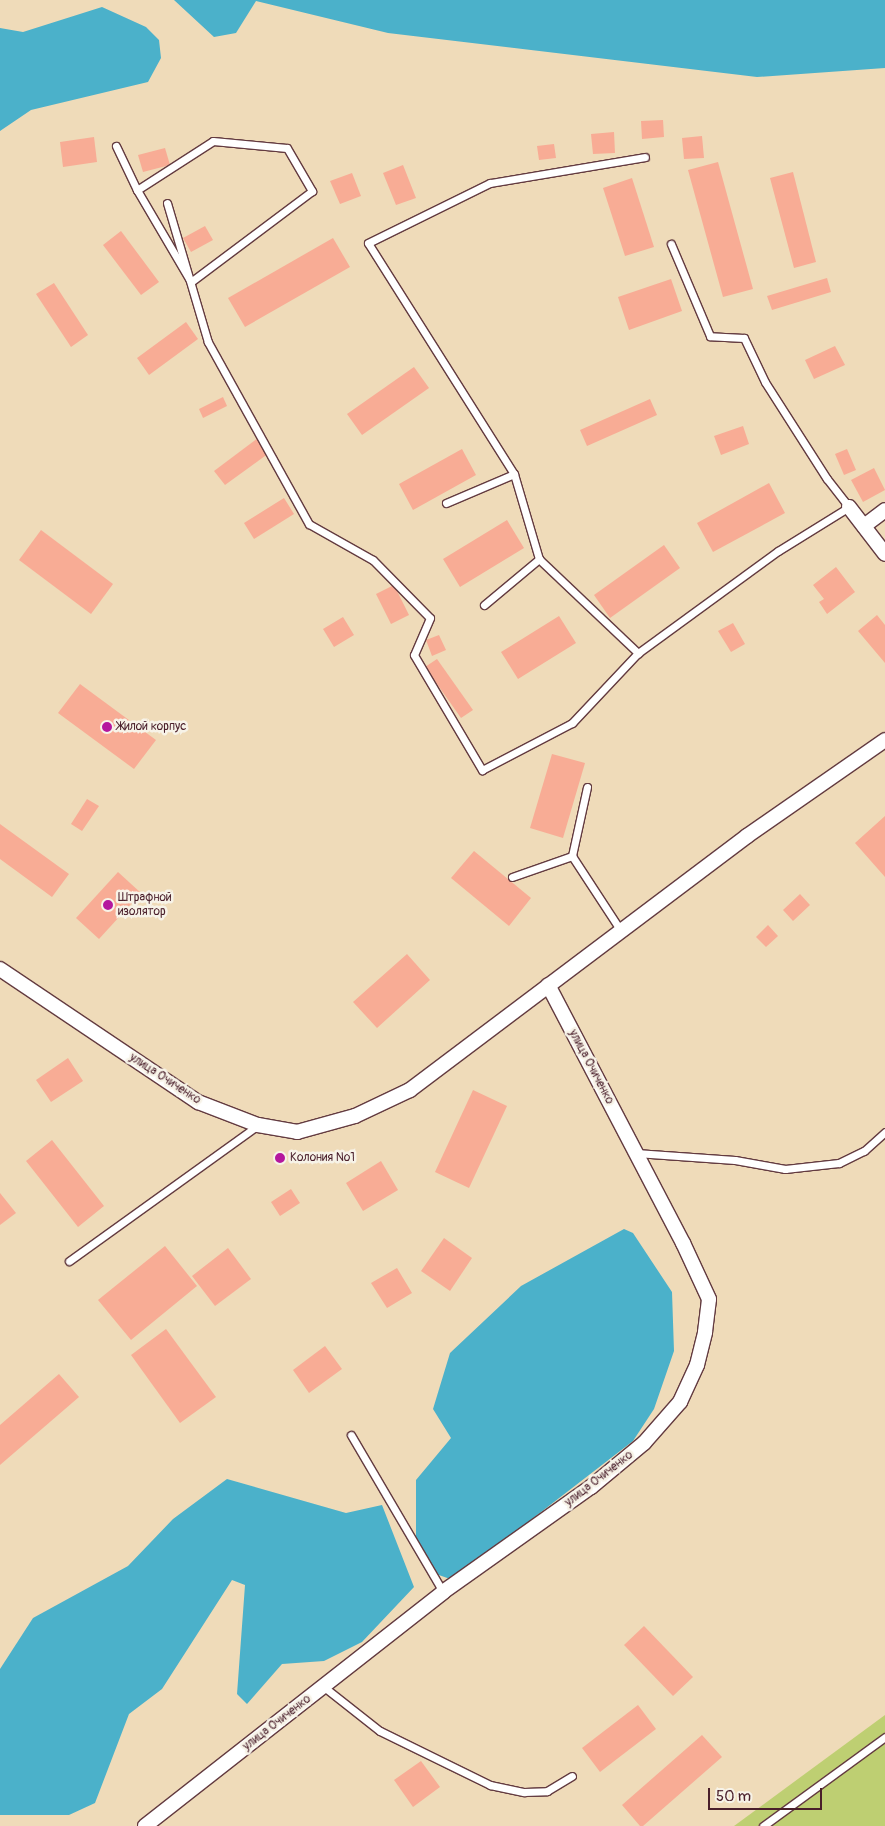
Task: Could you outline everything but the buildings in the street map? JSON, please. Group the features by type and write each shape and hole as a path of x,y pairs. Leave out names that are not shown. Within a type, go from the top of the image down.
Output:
{"street":[{"path":"849,508 885,554"},
{"path":"864,526 885,510"},
{"name":"улица Очиченко","path":"0,969 198,1102 258,1125 297,1132 355,1116 410,1090 747,836 885,740"},
{"name":"улица Очиченко","path":"144,1826 443,1592 592,1487 644,1443 680,1402 697,1365 705,1332 709,1299 683,1243 548,985"}],"lane":[{"path":"137,190 213,141 287,148 312,191 190,282"},
{"path":"116,146 137,190 190,282"},
{"path":"638,653 539,559 514,474 368,243 490,183 645,157"},
{"path":"167,203 208,342 309,524 373,560 430,618 414,655 482,770 572,723 638,653 778,552 849,508 827,479 765,382 744,338 710,336 671,244"},
{"path":"446,503 514,474"},
{"path":"484,605 539,559"},
{"path":"587,788 572,856 621,931"},
{"path":"512,877 572,856"},
{"path":"68,1261 258,1125"},
{"path":"636,1153 735,1160 785,1169 839,1163 864,1151 885,1132"},
{"path":"351,1435 443,1592"},
{"path":"324,1687 380,1731 490,1784 524,1792 547,1792 572,1776"},
{"path":"763,1826 885,1737"}],"green space":[{"path":"885,1715 885,1826 734,1826"}],"water":[{"path":"174,0 885,0 885,68 757,77 388,33 256,1 236,33 214,37"},
{"path":"102,7 146,27 159,40 161,58 148,82 31,110 0,131 0,28 23,32"},
{"path":"624,1229 633,1233 672,1292 674,1351 654,1409 633,1441 453,1580 436,1574 416,1546 416,1480 451,1438 433,1409 450,1353 521,1286"},
{"path":"227,1479 346,1513 382,1505 414,1587 362,1642 324,1661 282,1664 247,1704 237,1694 245,1585 232,1580 162,1689 129,1714 95,1803 69,1815 0,1815 0,1669 33,1618 128,1566 173,1519"}],"place":[{"name":"Жилой корпус","path":"107,727"},
{"name":"Штрафной изолятор","path":"108,905"},
{"name":"Колония №1","path":"280,1158"}]}
